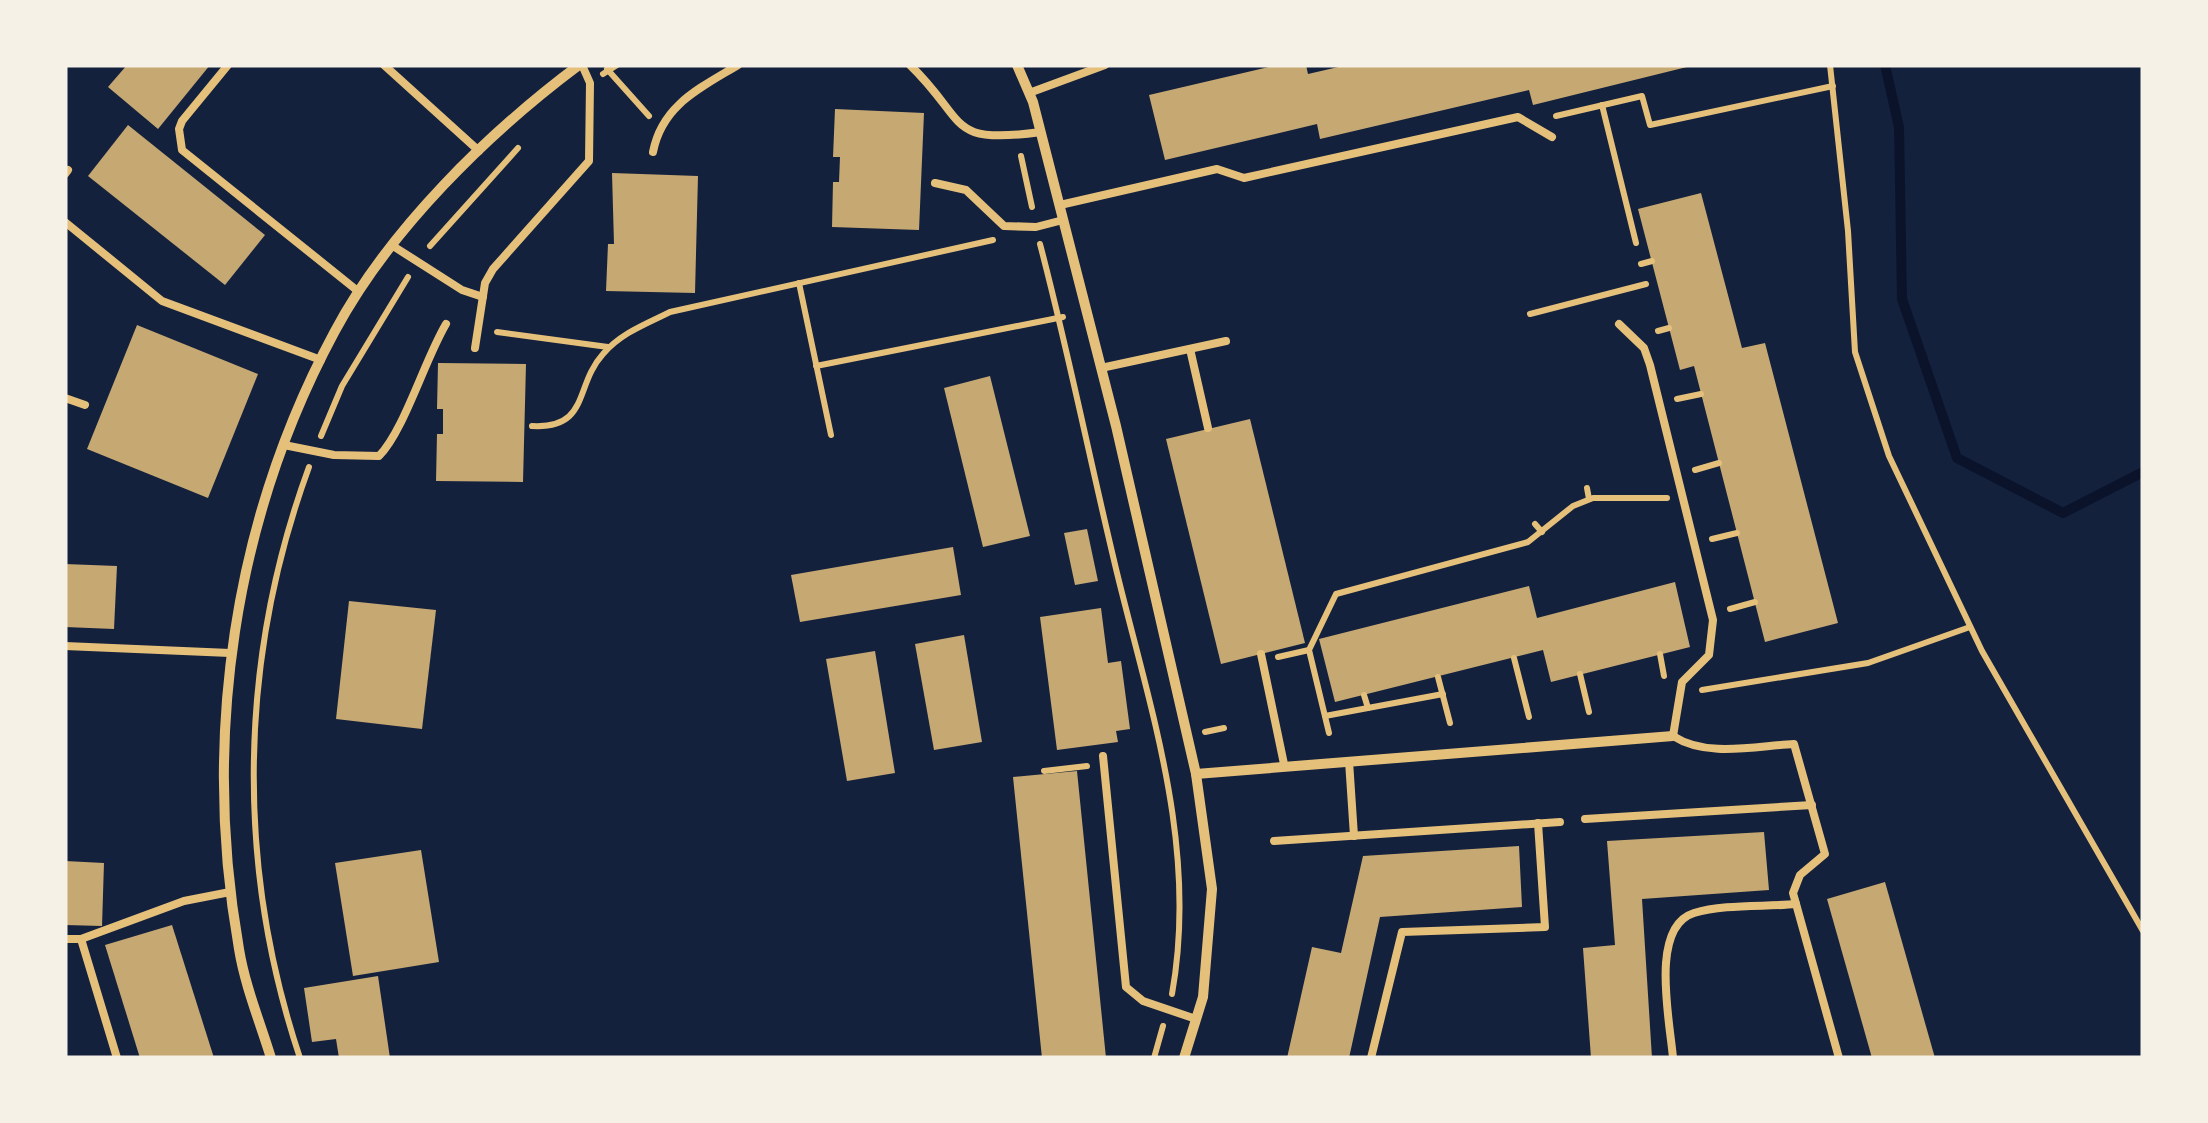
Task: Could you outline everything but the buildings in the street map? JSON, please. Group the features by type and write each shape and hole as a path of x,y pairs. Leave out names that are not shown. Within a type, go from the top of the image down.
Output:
{"street":[{"path":"271,1058 240,954 222,815 230,653 262,504 321,360 393,246 521,108 580,65"},
{"path":"1017,65 1030,93 1060,205 1196,774 1212,889 1203,997 1184,1058"},
{"path":"1196,774 1673,736"}],"lane":[{"path":"228,65 182,120 182,150 360,293"},
{"path":"384,65 479,150"},
{"path":"475,348 483,297 493,270 588,162 590,84 580,65"},
{"path":"653,152 659,129 676,104 738,65"},
{"path":"910,65 964,130 980,138 1041,132"},
{"path":"1030,93 1105,65"},
{"path":"1060,205 1217,170 1244,178 1518,118 1552,136"},
{"path":"935,183 966,190 988,216 1012,228 1036,228 1063,220"},
{"path":"65,222 162,301 321,360"},
{"path":"393,246 462,290 483,297"},
{"path":"284,445 379,456 396,433 424,361 446,324"},
{"path":"1619,324 1644,348 1650,365 1713,620 1710,655 1682,682 1673,736 1688,746 1709,749 1794,744 1826,854 1794,884 1796,904 1839,1058"},
{"path":"1101,368 1226,341"},
{"path":"1190,349 1208,428"},
{"path":"65,398 85,405"},
{"path":"65,646 230,653"},
{"path":"1261,654 1284,764"},
{"path":"1102,756 1126,986 1143,1001 1196,1019"},
{"path":"1349,759 1354,836"},
{"path":"1585,820 1812,806"},
{"path":"1274,841 1560,822"},
{"path":"1371,1058 1402,932 1545,927 1538,823"},
{"path":"65,939 81,939 184,901 230,892"},
{"path":"1673,1058 1666,953 1673,928 1694,913 1796,904"},
{"path":"81,939 116,1058"}],"path":[{"path":"604,65 659,129"},
{"path":"590,84 618,65"},
{"path":"1830,65 1855,352 1889,456 1970,627 2143,931"},
{"path":"1530,122 1642,96 1650,125 1834,86"},
{"path":"1602,106 1636,243"},
{"path":"300,1058 266,921 255,844 256,685 283,537 342,386 418,262 453,216 532,134"},
{"path":"1016,135 1172,791 1180,892 1178,958 1170,1004"},
{"path":"532,426 552,427 566,420 576,410 596,362 609,347 670,312 991,241 1012,228"},
{"path":"1641,264 1652,261"},
{"path":"799,282 831,435"},
{"path":"1530,314 1646,284"},
{"path":"816,366 1086,312"},
{"path":"1658,331 1669,328"},
{"path":"494,331 609,347"},
{"path":"1676,400 1701,394"},
{"path":"1694,470 1719,463"},
{"path":"1587,488 1589,499"},
{"path":"1329,733 1309,650 1336,594 1517,546 1589,499 1609,495 1683,499"},
{"path":"1534,524 1542,532"},
{"path":"1711,540 1737,533"},
{"path":"1728,609 1755,602"},
{"path":"1682,682 1707,691 1868,664 1970,627"},
{"path":"1514,658 1529,717"},
{"path":"1580,674 1588,712"},
{"path":"1438,677 1450,723"},
{"path":"1325,716 1443,694"},
{"path":"1364,695 1368,708"},
{"path":"1044,771 1068,768"},
{"path":"1154,1058 1164,1022"}],"waterway":[{"path":"1885,65 1899,127 1902,299 1957,458 2063,513 2143,472"}]}
